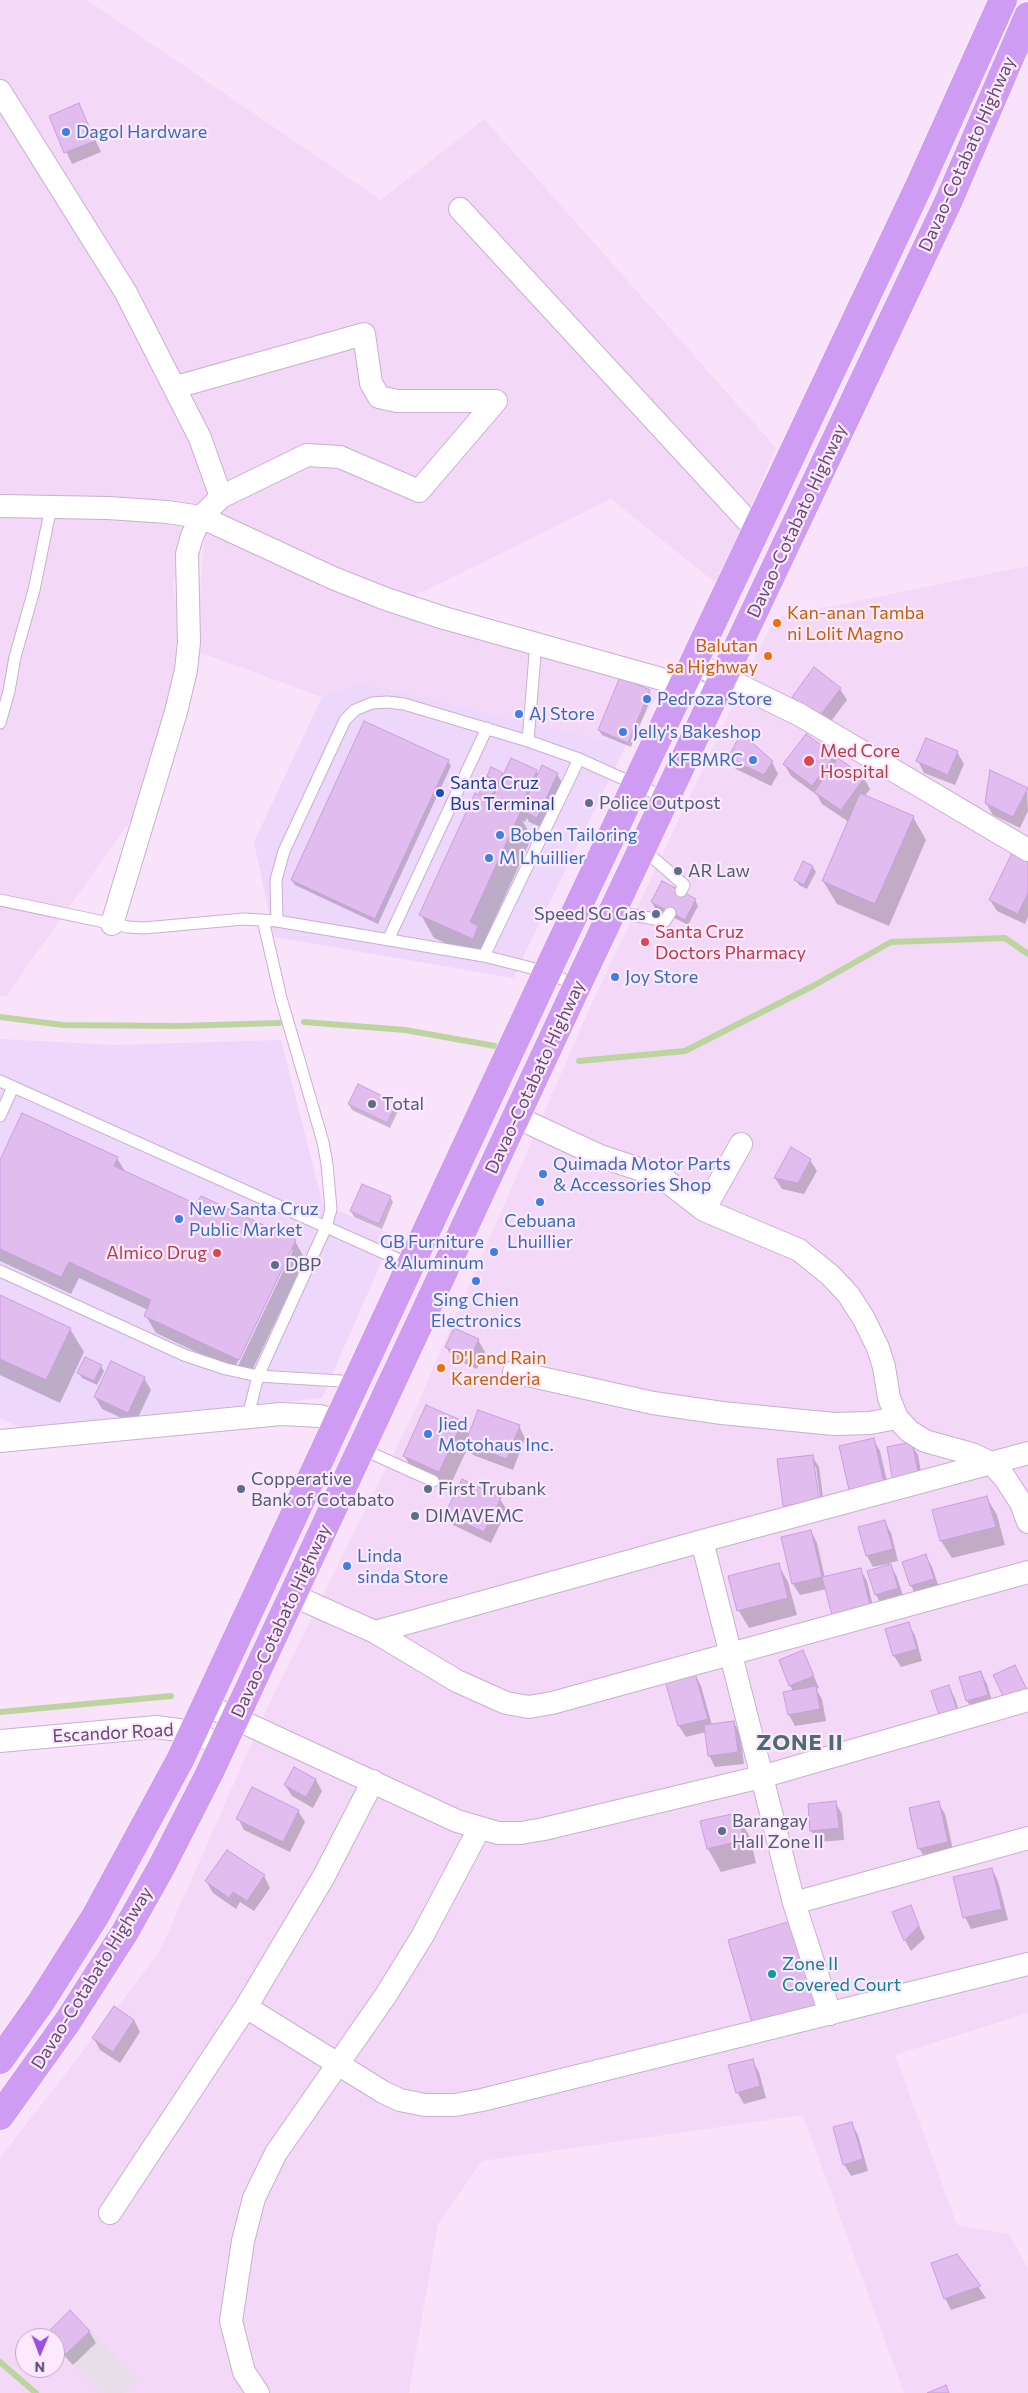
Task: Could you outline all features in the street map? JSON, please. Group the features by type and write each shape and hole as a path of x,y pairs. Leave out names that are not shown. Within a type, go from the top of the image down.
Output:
{"highway":[{"name":"Davao-Cotabato Highway","path":"0,2060 41,2002 96,1916 162,1796 547,972 923,178 1003,0"},
{"name":"Davao-Cotabato Highway","path":"0,2116 68,2021 125,1932 166,1858 223,1746 577,986 949,200 1028,16"},
{"path":"411,1265 441,1279"},
{"path":"357,1382 387,1395"}],"street":[{"path":"0,91 125,291 176,387 200,438 221,497"},
{"path":"460,209 756,530"},
{"path":"112,924 176,712 186,670 189,642 187,554 192,536 201,517 221,497 294,460 307,456 324,455 340,457 418,491 496,401 397,401 379,397 371,382 364,334 176,387"},
{"path":"0,506 167,512 201,517 333,578 386,599 444,618 536,642 688,674 718,688 800,715 1028,850"},
{"path":"516,1117 600,1156 660,1176 704,1210 799,1250 830,1275 848,1294 878,1348 884,1366 889,1398 897,1418 909,1431 925,1441 972,1454 991,1463 1005,1478 1016,1495 1028,1522"},
{"path":"704,1210 741,1144"},
{"path":"514,1372 653,1403 722,1413 834,1424 870,1423 897,1418"},
{"path":"0,1441 248,1416 302,1414 338,1421"},
{"path":"375,1632 1028,1453"},
{"path":"702,1541 794,1903 830,2014"},
{"path":"292,1595 375,1632 458,1681 506,1703 529,1706 552,1703 1028,1572"},
{"path":"206,1705 479,1829 498,1833 521,1833 762,1777 1028,1700"},
{"name":"Escandor Road","path":"0,1741 156,1727 193,1732 223,1746"},
{"path":"110,2213 246,2007 323,1878 373,1781"},
{"path":"258,2393 244,2372 231,2321 243,2241 254,2198 276,2153 386,1995 423,1934 479,1829"},
{"path":"794,1903 1028,1838"},
{"path":"246,2007 339,2065 400,2100 425,2105 455,2105 1028,1964"}],"lane":[{"path":"0,722 9,691 15,657 34,590 50,507"},
{"path":"528,740 536,642"},
{"path":"277,921 276,880 282,858 344,720 355,710 372,704 387,702 404,704 528,740 666,798"},
{"path":"388,940 487,728"},
{"path":"484,956 579,760"},
{"path":"642,848 684,885 681,891"},
{"path":"0,900 112,924 144,928 214,921 277,921 484,956 547,972 577,986"},
{"path":"612,912 665,921 670,913"},
{"path":"248,1416 258,1376 326,1227 331,1209 328,1164 301,1062 281,998 263,920"},
{"path":"0,1082 411,1265"},
{"path":"0,1116 13,1088"},
{"path":"0,1271 184,1355 226,1369 258,1376 357,1382"},
{"path":"362,1449 433,1481"}],"shaded area":[{"path":"0,0 87,0 381,200 484,119 776,448 717,584 611,499 400,603 200,511 173,582 186,665 138,810 6,996 0,996"},
{"path":"205,526 665,683 626,745 361,683 322,697 196,651"},
{"path":"1028,566 1028,2013 895,2055 957,2225 1009,2234 1028,2268 1028,2393 904,2393 803,2115 482,2161 438,2224 409,2393 0,2393 0,2158 159,1953 268,1706 415,1410 587,1014 774,618"},
{"name":"Santa Cruz Bus Terminal","path":"361,683 626,745 513,978 274,937 254,842 322,697"},
{"name":"New Santa Cruz Public Market","path":"0,1039 114,1045 281,1040 323,1204 393,1235 322,1398 21,1428 0,1418"},
{"path":"92,2332 138,2380 124,2393 103,2393 67,2356"}],"building":[{"path":"79,103 95,141 64,153 49,116"},
{"path":"814,667 841,688 819,717 792,697"},
{"path":"620,677 650,690 628,743 598,730"},
{"path":"364,721 449,760 375,919 291,880"},
{"path":"741,733 773,761 764,775 728,758"},
{"path":"806,734 835,755 812,786 783,764"},
{"path":"926,738 958,751 948,775 916,761"},
{"path":"511,758 537,770 519,811 492,799"},
{"path":"838,758 865,777 841,810 814,792"},
{"path":"542,765 558,773 537,818 521,810"},
{"path":"491,767 503,773 498,782 487,776"},
{"path":"990,770 1028,788 1013,817 985,803"},
{"path":"487,777 498,782 491,798 479,793"},
{"path":"475,793 520,813 470,922 478,926 473,939 419,915"},
{"path":"860,793 914,816 875,904 822,881"},
{"path":"1012,853 1028,860 1028,893 1018,914 989,900"},
{"path":"803,861 813,866 804,885 794,880"},
{"path":"662,881 696,899 685,920 651,902"},
{"name":"Total","path":"358,1084 397,1103 387,1123 348,1104"},
{"path":"22,1113 118,1157 114,1166 196,1204 201,1196 296,1240 239,1360 144,1316 151,1300 69,1262 61,1277 0,1249 0,1160"},
{"path":"791,1147 811,1159 798,1183 774,1178"},
{"path":"362,1184 391,1196 379,1224 350,1211"},
{"path":"0,1295 71,1328 46,1380 0,1359"},
{"path":"454,1328 479,1339 470,1358 445,1347"},
{"path":"85,1357 102,1365 94,1381 77,1373"},
{"path":"111,1361 145,1377 128,1413 94,1397"},
{"path":"426,1405 463,1421 439,1472 403,1456"},
{"path":"478,1410 520,1425 507,1459 465,1444"},
{"path":"874,1438 884,1483 849,1490 839,1446"},
{"path":"912,1442 919,1477 893,1482 887,1447"},
{"path":"813,1455 819,1501 783,1506 777,1459"},
{"path":"462,1479 501,1498 484,1532 445,1514"},
{"path":"987,1496 996,1527 940,1541 932,1510"},
{"path":"885,1520 893,1549 866,1556 858,1527"},
{"path":"811,1530 822,1577 792,1584 781,1537"},
{"path":"926,1554 934,1579 910,1586 902,1562"},
{"path":"779,1563 788,1598 737,1611 728,1576"},
{"path":"891,1564 898,1588 875,1595 867,1571"},
{"path":"861,1568 870,1606 832,1615 822,1577"},
{"path":"909,1622 917,1649 893,1656 885,1629"},
{"path":"803,1650 814,1676 789,1686 779,1660"},
{"path":"1015,1665 1027,1690 1005,1700 993,1675"},
{"path":"981,1671 988,1695 966,1701 959,1677"},
{"path":"695,1673 708,1719 678,1726 665,1681"},
{"path":"949,1685 958,1713 940,1718 931,1691"},
{"path":"816,1686 820,1709 788,1715 783,1692"},
{"path":"734,1721 738,1752 708,1756 704,1725"},
{"path":"294,1767 316,1779 306,1797 284,1785"},
{"path":"252,1787 299,1810 283,1842 236,1819"},
{"path":"836,1801 839,1828 810,1831 808,1804"},
{"path":"939,1801 948,1842 918,1849 909,1808"},
{"name":"Barangay Hall Zone II","path":"737,1813 744,1840 707,1849 700,1821"},
{"path":"227,1850 265,1875 247,1901 233,1892 229,1898 205,1881"},
{"path":"992,1868 1002,1909 963,1918 953,1877"},
{"path":"911,1905 919,1926 904,1941 892,1912"},
{"name":"Zone II Covered Court","path":"791,1921 817,2008 753,2026 728,1940"},
{"path":"114,2006 134,2020 113,2052 92,2038"},
{"path":"753,2059 760,2086 736,2093 728,2065"},
{"path":"852,2122 863,2159 843,2165 833,2127"},
{"path":"957,2254 981,2286 944,2299 931,2263"},
{"path":"70,2310 90,2331 66,2354 65,2328 52,2328"},
{"path":"946,2385 949,2393 927,2393"}],"waterway":[{"path":"579,1061 685,1051 813,986 891,942 1005,938 1028,954"},
{"path":"0,1017 63,1025 178,1026 279,1023"},
{"path":"304,1022 405,1030 495,1046"},
{"path":"0,1712 171,1696"},
{"path":"0,2362 36,2393"}],"place":[{"name":"Dagol Hardware","path":"66,132"},
{"name":"Kan-anan Tamba ni Lolit Magno","path":"777,623"},
{"name":"Balutan sa Highway","path":"768,656"},
{"name":"Pedroza Store","path":"647,699"},
{"name":"AJ Store","path":"519,714"},
{"name":"Jelly's Bakeshop","path":"623,732"},
{"name":"KFBMRC","path":"753,760"},
{"name":"Med Core Hospital","path":"809,761"},
{"name":"Santa Cruz Bus Terminal","path":"440,793"},
{"name":"Police Outpost","path":"589,803"},
{"name":"Boben Tailoring","path":"500,835"},
{"name":"M Lhuillier","path":"489,858"},
{"name":"AR Law","path":"678,871"},
{"name":"Speed SG Gas","path":"656,914"},
{"name":"Santa Cruz Doctors Pharmacy","path":"645,942"},
{"name":"Joy Store","path":"615,977"},
{"name":"Total","path":"372,1104"},
{"name":"Quimada Motor Parts & Accessories Shop","path":"543,1174"},
{"name":"Cebuana Lhuillier","path":"540,1202"},
{"name":"New Santa Cruz Public Market","path":"179,1219"},
{"name":"GB Furniture & Aluminum","path":"494,1252"},
{"name":"Almico Drug","path":"217,1253"},
{"name":"DBP","path":"275,1265"},
{"name":"Sing Chien Electronics","path":"476,1281"},
{"name":"D'J and Rain Karenderia","path":"441,1368"},
{"name":"Jied Motohaus Inc.","path":"428,1434"},
{"name":"Copperative Bank of Cotabato","path":"241,1489"},
{"name":"First Trubank","path":"428,1489"},
{"name":"DIMAVEMC","path":"415,1516"},
{"name":"Linda sinda Store","path":"347,1566"},
{"name":"Barangay Hall Zone II","path":"722,1831"},
{"name":"Zone II Covered Court","path":"772,1974"}],"district":[{"name":"ZONE II","path":"800,1743"}]}
